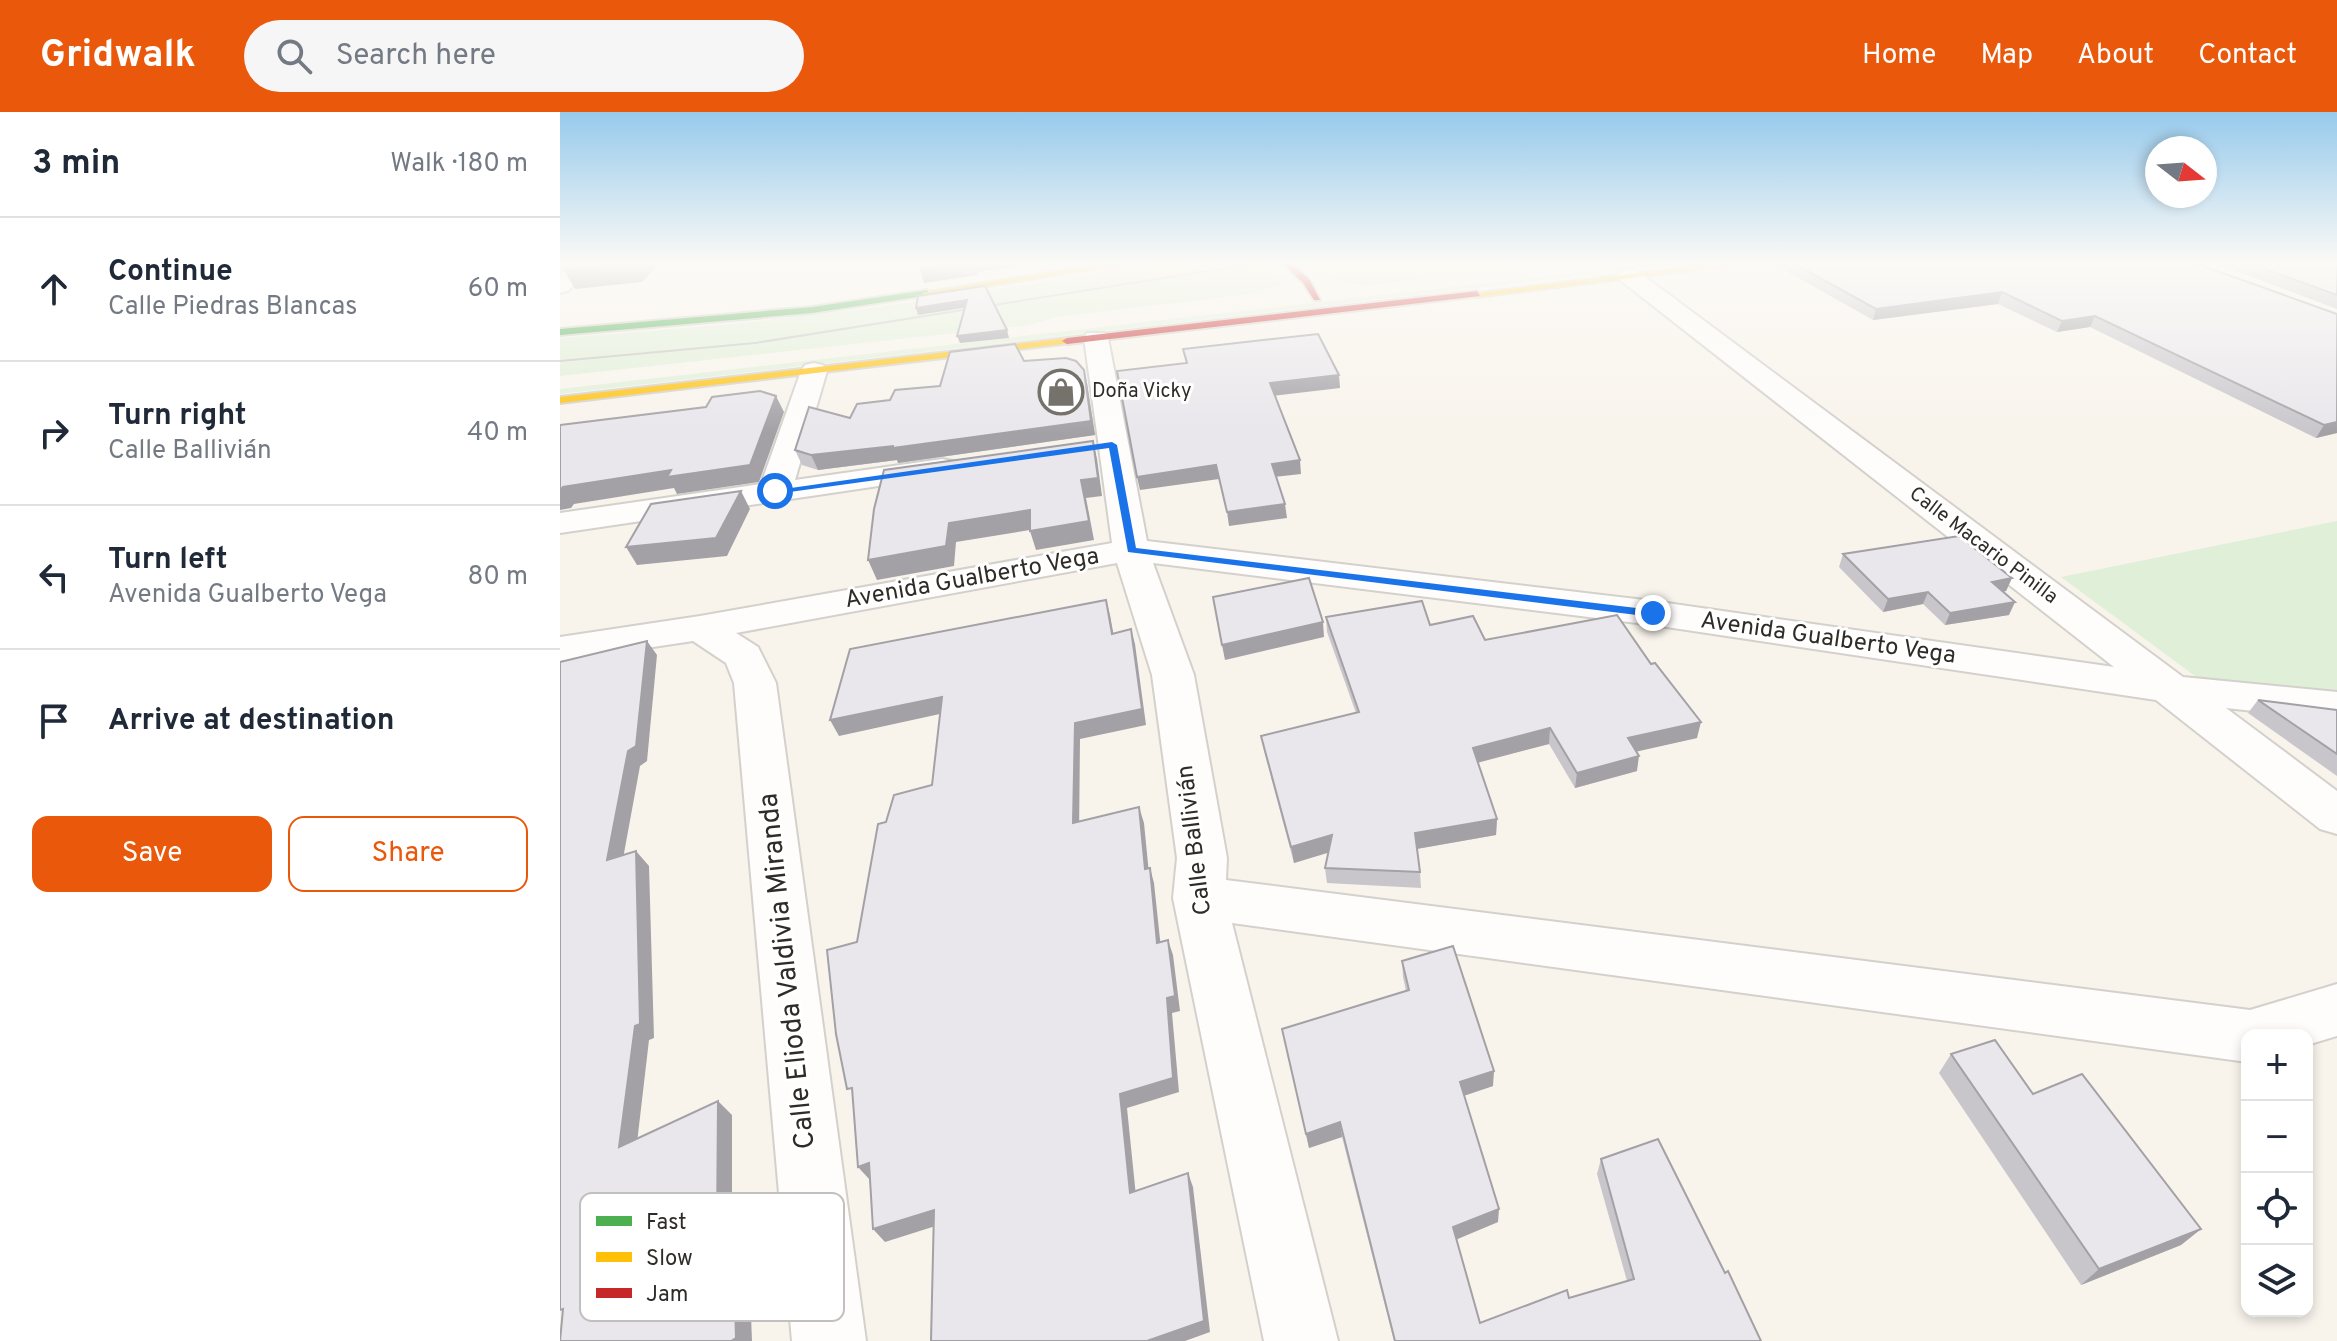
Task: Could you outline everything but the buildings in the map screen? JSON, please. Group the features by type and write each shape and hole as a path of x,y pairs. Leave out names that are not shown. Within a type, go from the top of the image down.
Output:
{"main road":[{"path":"560,332 705,319"},
{"path":"560,384 1129,319"},
{"path":"560,400 1239,319"}],"street":[{"name":"Calle Macario Pinilla","path":"1699,319 2337,816"},
{"name":"Calle Ballivián","path":"1096,338 1097,447 1173,675 1202,858 1199,898 1301,1341"},
{"path":"775,491 814,371"},
{"path":"560,523 974,464"},
{"name":"Avenida Gualberto Vega","path":"560,649 700,628 1131,550 1653,613 2171,689 2337,706"},
{"name":"Calle Elioda Valdivia Miranda","path":"700,628 744,656 755,683 812,1193"},
{"path":"1199,898 2241,1034"},
{"path":"2274,1029 2337,1010"},
{"name":"Calle Elioda Valdivia Miranda","path":"827,1321 829,1341"}],"green space":[{"path":"772,319 1047,319 1029,325 560,376 560,338"},
{"path":"1169,319 1206,319 560,394 560,389"},
{"path":"2337,521 2337,723 2241,710 2061,577"}],"tram line":[{"path":"560,361 755,343 904,319"}],"traffic: fast":[{"path":"560,332 705,319"}],"traffic: slow":[{"path":"560,400 1067,341"}],"traffic: jam":[{"path":"1067,341 1256,319"}],"place":[{"name":"Doña Vicky","path":"1061,392"}],"route":[{"path":"775,491 1112,445 1131,550 1653,613"}]}
